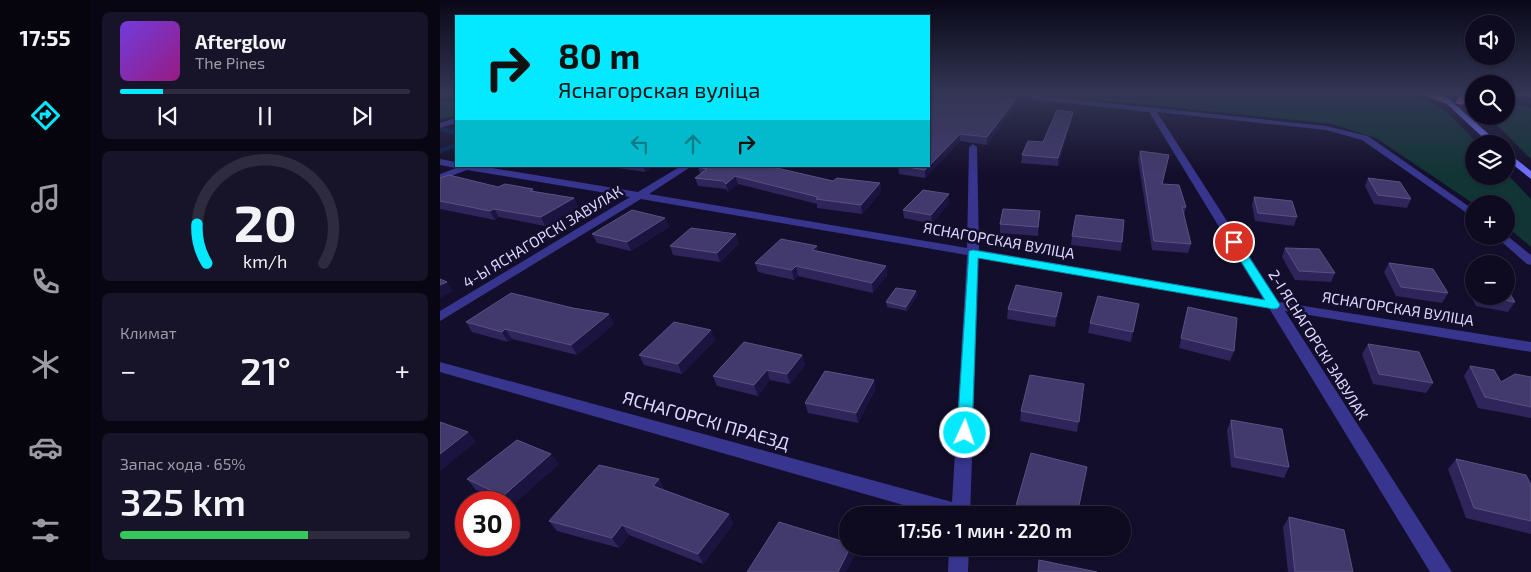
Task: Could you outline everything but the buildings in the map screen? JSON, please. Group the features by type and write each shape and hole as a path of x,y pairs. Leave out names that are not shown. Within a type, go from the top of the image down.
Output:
{"main road":[{"path":"1468,120 1474,127 1486,134"},
{"path":"1475,120 1486,134"},
{"path":"1515,162 1531,176"}],"street":[{"path":"440,126 455,120"},
{"name":"2-І ЯСНАГОРСКІ ЗАВУЛАК","path":"1158,120 1442,572"},
{"path":"1249,120 1326,128 1365,138 1465,209"},
{"path":"961,506 973,254 973,147"},
{"name":"ЯСНАГОРСКАЯ ВУЛІЦА","path":"440,162 455,165"},
{"path":"440,177 461,167"},
{"name":"ЯСНАГОРСКАЯ ВУЛІЦА","path":"469,167 1274,305 1531,346"},
{"name":"4-Ы ЯСНАГОРСКІ ЗАВУЛАК","path":"440,317 686,167"},
{"path":"1511,245 1531,261"},
{"name":"ЯСНАГОРСКІ ПРАЕЗД","path":"440,367 933,506"},
{"path":"958,572 959,556"}],"green space":[{"path":"1291,120 1455,120 1469,135 1465,135 1465,185 1515,185 1515,182 1531,199 1531,247 1515,234 1515,195 1465,195 1465,198 1376,138 1332,124"},
{"path":"1515,120 1531,120 1531,159 1515,143 1515,135 1507,135 1497,125 1515,125"}],"waterway":[{"path":"441,129 455,133"},
{"path":"440,151 455,145"}],"route":[{"path":"965,433 973,254 1274,305 1234,242"}]}
